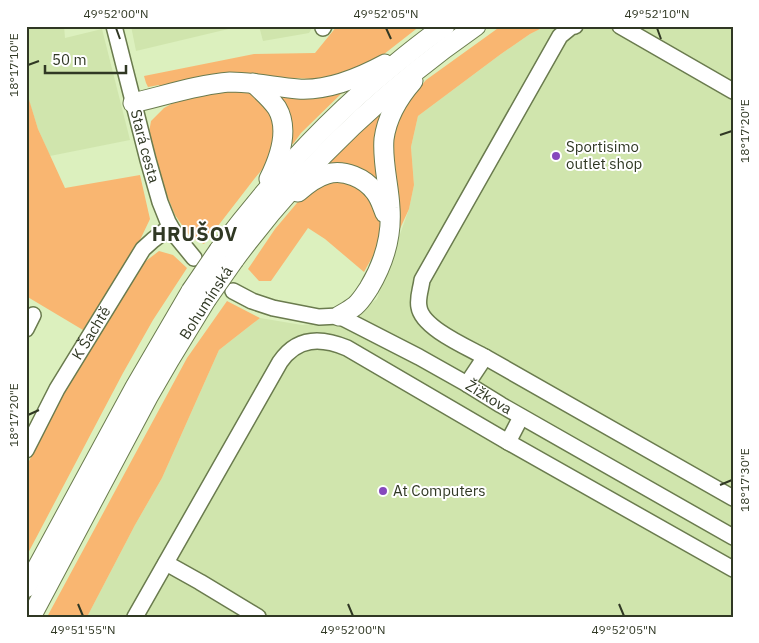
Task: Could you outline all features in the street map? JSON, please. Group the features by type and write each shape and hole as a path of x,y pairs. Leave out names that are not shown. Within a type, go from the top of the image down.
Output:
{"main road":[{"name":"Bohumínská","path":"26,588 144,371 226,255 257,215 275,179 330,122 412,51 448,35 476,26"},
{"path":"339,316 356,306 363,298 386,252 390,208 384,137 390,116 400,98 448,35"},
{"name":"Bohumínská","path":"257,215 302,177 342,135 448,35"},
{"path":"133,104 202,86 229,82 300,89 316,88 368,73 412,51"},
{"path":"253,83 272,100 281,116 282,133 280,150 274,170 264,190 257,215"},
{"path":"257,215 326,174 348,174 368,184 376,193 381,203 389,232"},
{"name":"Bohumínská","path":"31,617 170,359 199,295"}],"street":[{"name":"Stará cesta","path":"114,26 155,187 170,227 194,258"},
{"path":"575,26 560,36 422,280 418,298 419,308 425,319 435,328 733,498"},
{"path":"620,26 733,91"},
{"name":"K Šachtě","path":"26,450 57,389 143,249 170,227"},
{"name":"Žižkova","path":"233,290 252,301 273,308 319,317 339,316 419,357 733,537"},
{"path":"135,617 280,362 289,350 309,341 336,343 347,348 508,442 733,569"},
{"path":"467,384 485,357"},
{"path":"508,442 522,417"},
{"path":"166,563 258,617"}],"shaded area":[{"path":"64,26 65,38 102,29 130,140 50,156 38,129 26,91 26,27"},
{"path":"131,26 241,26 136,51"},
{"path":"259,26 313,26 309,33 263,41"},
{"path":"337,26 420,26 379,58 348,74 315,79 222,75 161,89 159,85 148,87 144,76 254,54 315,53"},
{"path":"501,26 546,26 530,34 501,54 418,116 411,147 414,185 409,209 398,233 399,196 394,159 394,131 408,101 426,80"},
{"path":"546,26 733,26 733,617 87,617 162,478 219,350 260,318 302,325 347,321 377,299 409,209 414,185 411,147 418,116 501,54 530,34"},
{"path":"222,90 248,92 259,98 277,123 271,159 204,244 191,238 175,215 158,173 148,138 151,121 164,108 175,102"},
{"path":"345,90 301,133 293,144 288,143 269,91"},
{"path":"27,93 38,129 65,188 140,175 150,219 140,240 83,330 26,296"},
{"path":"378,115 382,115 380,188 327,166"},
{"path":"349,180 364,190 377,207 381,227 378,247 364,272 325,239 308,228 271,281 259,281 248,269 275,229 302,197 325,181"},
{"path":"159,251 173,255 187,268 153,320 123,373 26,557 26,467 66,388 142,264"},
{"path":"227,301 260,318 219,350 162,478 87,617 47,617 187,358"}],"place":[{"name":"Sportisimo outlet shop","path":"556,156"},
{"name":"At Computers","path":"383,491"}],"district":[{"name":"HRUŠOV","path":"195,234"}]}
